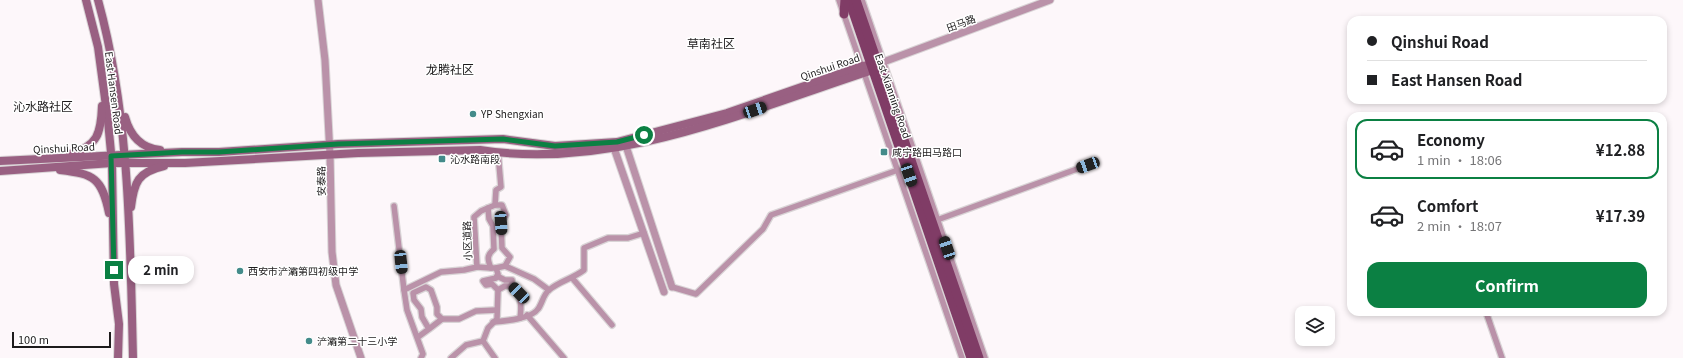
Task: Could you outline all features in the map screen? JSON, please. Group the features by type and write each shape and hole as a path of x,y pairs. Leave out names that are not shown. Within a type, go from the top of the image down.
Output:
{"main road":[{"name":"East Hansen Road","path":"86,0 98,47 104,86 111,160 114,284 118,319 118,358"},
{"name":"East Hansen Road","path":"98,0 113,63 125,155 133,358"},
{"path":"844,14 845,0"},
{"name":"East Xianning Road","path":"849,0 971,358"},
{"name":"East Xianning Road","path":"856,0 872,66 978,358"},
{"name":"Qinshui Road","path":"0,171 111,160 125,155 219,152 329,145 503,139 555,146 617,142 727,113 872,66"},
{"name":"Qinshui Road","path":"0,161 48,159 111,160 125,164 178,163 330,155 480,150 498,153 554,154 614,148 728,119 872,66"},
{"path":"48,159 79,152 91,145 100,130 104,86"},
{"path":"117,90 127,126 136,139 151,149 182,152"},
{"path":"129,229 133,193 139,178 152,169 178,163"},
{"path":"39,168 78,172 89,175 97,180 105,195 112,223"}],"street":[{"name":"安泰路","path":"318,0 324,36 330,155 332,252 336,285 361,358"},
{"path":"839,0 844,14 872,66 937,220 985,358"},
{"path":"862,0 872,66 898,170 962,358"},
{"name":"田马路","path":"872,66 1050,0"},
{"path":"626,146 672,287 696,294 763,229 771,215 898,170"},
{"path":"614,148 664,292"},
{"path":"498,153 501,186 496,190 495,205 502,205 506,215 501,223 502,248 510,257 505,266"},
{"path":"937,220 1088,165"},
{"name":"小区道路","path":"404,290 441,272 477,267 474,217 481,211 495,205"},
{"path":"394,206 407,310 423,354 421,358"},
{"path":"488,208 489,219 493,226 494,249"},
{"path":"494,322 514,321 537,311 549,290 558,284 573,279 584,270 584,248 608,238 628,238 653,230"},
{"path":"502,248 494,249 489,253 488,257 497,276 505,280 512,280 512,286"},
{"path":"477,267 494,268 505,266 534,278 549,290"},
{"path":"483,341 488,328 497,319 498,290 492,284 486,285 483,281 496,278 497,276"},
{"path":"573,279 612,325"},
{"path":"498,290 505,286 512,286 519,293 522,305 520,318"},
{"path":"429,329 422,317 422,308 414,300 413,293 426,287 431,290 437,307 437,314 442,319"},
{"path":"418,337 442,319 459,319 476,311 497,310"},
{"path":"527,315 564,358"},
{"path":"1487,316 1502,358"},
{"path":"451,358 466,345 483,341"},
{"path":"483,341 495,358"}],"place":[{"name":"YP Shengxian","path":"473,114"},
{"name":"咸宁路田马路口","path":"884,152"},
{"name":"沁水路南段","path":"442,159"},
{"name":"西安市浐灞第四初级中学","path":"240,271"},
{"name":"浐灞第二十三小学","path":"309,341"}],"district":[{"name":"草南社区","path":"711,44"},
{"name":"龙腾社区","path":"450,70"},
{"name":"沁水路社区","path":"43,107"}],"route":[{"path":"114,270 111,156 182,152 219,152 338,144 503,139 555,146 617,142 644,135"}]}
